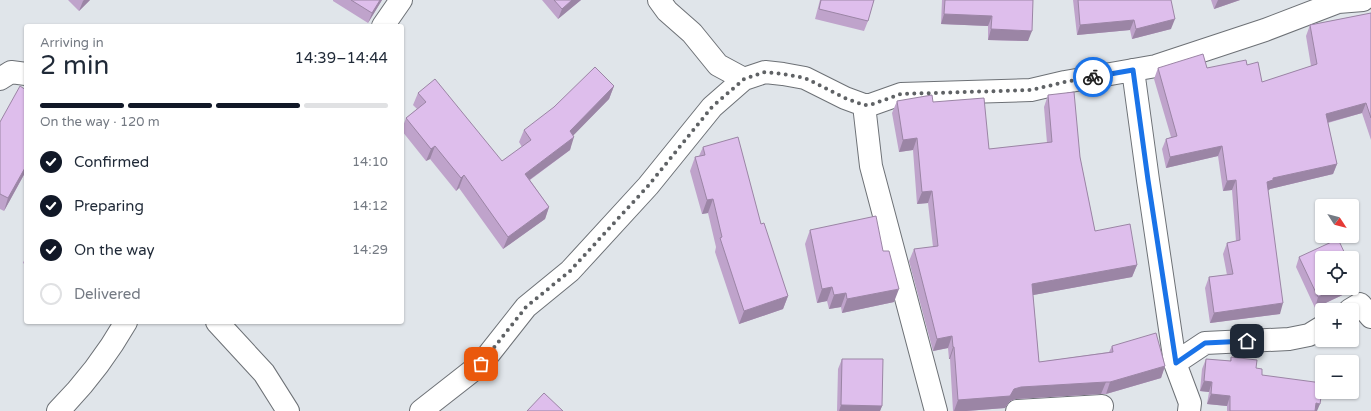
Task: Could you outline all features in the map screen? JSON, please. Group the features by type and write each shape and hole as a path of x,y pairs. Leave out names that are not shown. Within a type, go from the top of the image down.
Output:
{"street":[{"path":"384,24 401,0"},
{"path":"660,0 667,11 692,33 718,65 744,79"},
{"path":"421,411 481,364 526,307 570,271 648,186 712,107 744,79 765,72 805,78 845,98 864,105 870,105 901,94 1031,90 1065,82 1156,66 1265,30 1338,2 1363,0"},
{"path":"1133,70 1176,363 1190,402 1189,411"},
{"path":"864,105 871,166 936,411"},
{"path":"1359,305 1371,316"},
{"path":"58,411 79,390 111,348 125,324"},
{"path":"219,324 264,373 288,411"},
{"path":"1176,363 1205,343 1289,339 1308,335 1315,331"},
{"path":"1017,411 1102,406"}],"building":[{"path":"351,0 380,0 372,13"},
{"path":"554,0 572,0 562,9"},
{"path":"821,0 874,0 868,21 819,9"},
{"path":"945,0 1033,0 1032,31 991,29 992,16 944,14"},
{"path":"1078,0 1171,0 1175,19 1136,29 1134,20 1080,25"},
{"path":"1371,13 1371,118 1366,103 1326,114 1337,164 1273,178 1273,180 1267,182 1283,303 1214,313 1209,277 1233,274 1227,243 1240,240 1236,180 1227,181 1222,146 1170,157 1166,139 1177,136 1158,68 1203,54 1207,68 1246,60 1247,65 1258,62 1262,82 1317,64 1310,25"},
{"path":"595,67 614,86 570,131 574,137 525,174 549,207 508,237 464,175 461,178 435,146 431,149 406,118 426,102 418,93 435,79 502,161 531,140 524,130 554,107"},
{"path":"20,86 24,89 24,170 8,198 0,194 0,122"},
{"path":"1074,92 1080,157 1095,231 1130,224 1137,265 1032,284 1039,362 1113,352 1112,346 1156,333 1165,366 1110,382 1021,387 1014,389 1010,396 958,400 952,336 937,339 914,249 938,246 932,191 922,192 917,138 903,140 897,101 932,95 933,102 984,98 989,149 1052,142 1048,95"},
{"path":"738,137 761,224 764,223 788,296 744,311 720,238 722,237 713,199 707,200 695,157 705,155 703,147"},
{"path":"876,216 883,251 889,251 899,289 847,299 846,293 834,295 832,287 822,289 810,230"},
{"path":"1329,243 1340,243 1344,251 1315,251 1315,291 1299,257"},
{"path":"1231,357 1257,360 1256,368 1262,369 1262,375 1315,382 1315,399 1321,399 1320,404 1316,403 1315,411 1230,411 1230,396 1211,394 1212,382 1204,381 1206,359 1231,361"},
{"path":"842,359 883,359 882,406 841,405"},
{"path":"544,393 563,411 527,411"}],"way so far":[{"path":"481,364 526,307 570,271 648,186 712,107 744,79 765,72 805,78 845,98 864,105 870,105 901,94 1031,90 1093,77"}],"route":[{"path":"1093,77 1133,70 1176,363 1205,343 1247,341"}]}
